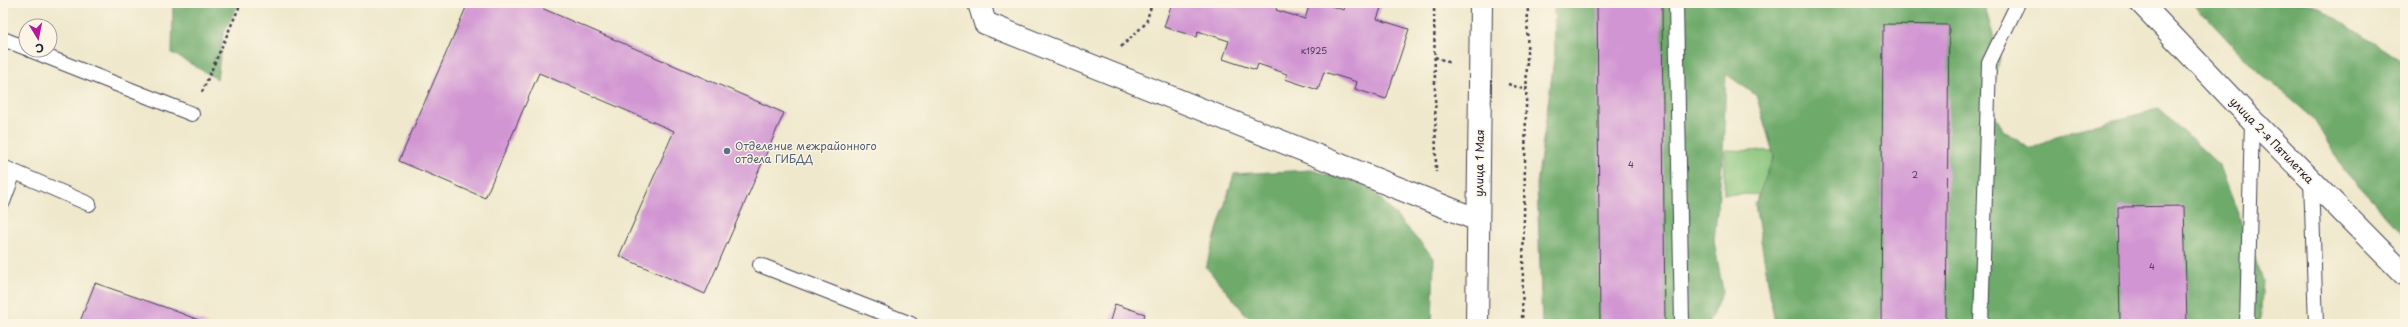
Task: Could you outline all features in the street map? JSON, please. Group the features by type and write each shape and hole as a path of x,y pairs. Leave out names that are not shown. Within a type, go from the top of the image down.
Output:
{"street":[{"path":"978,3 985,23 1478,220"},
{"name":"улица 2-я Пятилетка","path":"2140,3 2405,276"},
{"name":"улица 1 Мая","path":"1477,4 1477,324"}],"lane":[{"path":"1676,3 1682,324"},
{"path":"1981,324 1989,63 2018,3"},
{"path":"3,39 18,45"},
{"path":"50,58 192,114"},
{"path":"2247,324 2252,120"},
{"path":"3,202 8,170 89,204"},
{"path":"2311,180 2316,324"},
{"path":"760,266 911,324"}],"path":[{"path":"192,114 242,3"},
{"path":"1098,68 1146,22 1152,3"},
{"path":"1434,3 1437,204"},
{"path":"1522,324 1528,3"}],"green space":[{"path":"173,3 239,3 223,34 217,79 172,53"},
{"path":"1554,3 1982,3 1984,4 2000,59 1988,102 2003,130 2030,149 2071,131 2159,109 2220,166 2263,280 2260,324 1775,324 1755,204 1774,156 1756,95 1726,74 1723,155 1714,241 1723,291 1708,324 1542,324 1537,184 1555,52"},
{"path":"2193,3 2312,3 2405,63 2405,237 2344,170 2313,118 2251,65"},
{"path":"1725,150 1777,151 1776,195 1724,194"},
{"path":"1311,170 1368,185 1434,258 1432,324 1254,324 1206,267 1234,174"}],"building":[{"path":"468,3 530,3 784,113 705,294 619,256 674,131 539,73 485,198 399,161"},
{"path":"1172,3 1278,3 1276,10 1305,19 1310,3 1322,3 1344,10 1346,3 1376,3 1382,5 1377,19 1409,29 1386,99 1355,89 1357,82 1324,72 1318,90 1285,79 1287,74 1258,64 1256,70 1223,59 1229,41 1198,31 1197,37 1164,27"},
{"path":"1597,3 1662,3 1665,324 1600,324"},
{"path":"1883,24 1949,25 1946,324 1881,324"},
{"path":"2184,206 2187,324 2120,324 2118,207"},
{"path":"95,283 170,309 209,324 79,324"},
{"path":"1115,304 1145,314 1142,324 1109,324"}],"place":[{"name":"Отделение межрайонного отдела ГИБДД","path":"727,151"}]}
